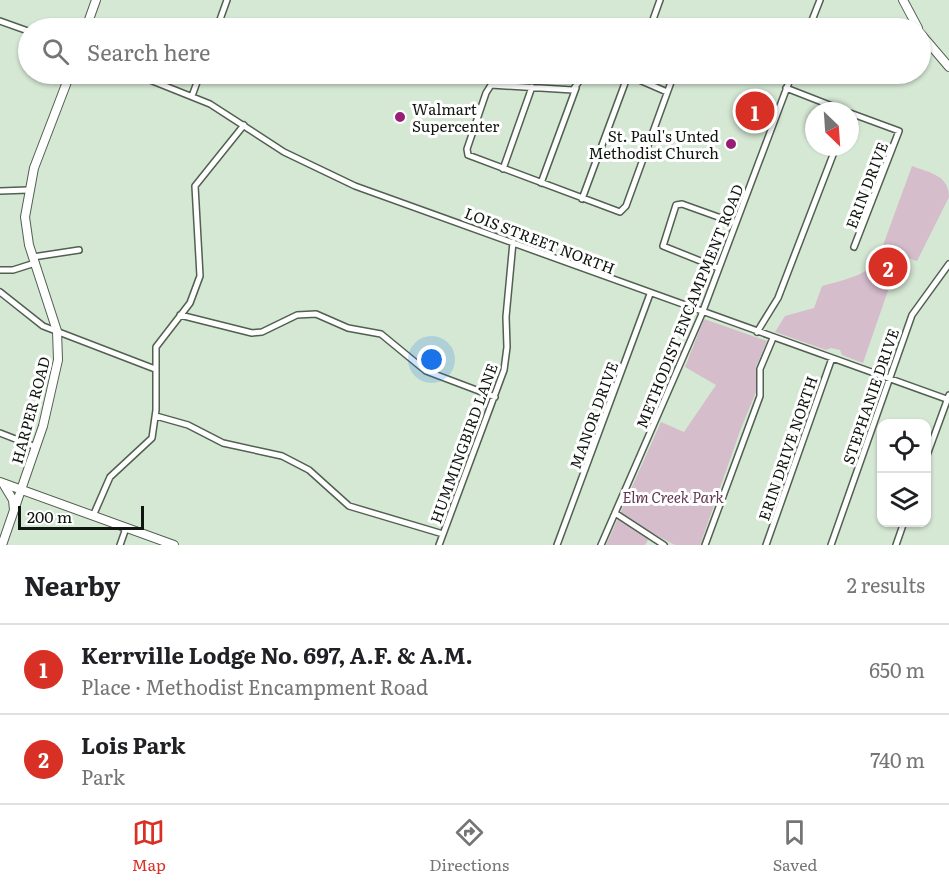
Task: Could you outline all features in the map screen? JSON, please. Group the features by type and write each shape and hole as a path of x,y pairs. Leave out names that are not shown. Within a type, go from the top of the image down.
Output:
{"main road":[{"path":"90,18 96,0"},
{"path":"905,0 913,18"},
{"path":"931,45 949,67"},
{"name":"HARPER ROAD","path":"2,545 36,447 58,360 57,331 26,227 28,190 66,84"},
{"path":"2,483 174,545"},
{"path":"2,483 13,500 14,511"}],"street":[{"path":"221,18 227,0"},
{"path":"654,18 660,0"},
{"path":"813,18 820,0"},
{"path":"0,21 18,27"},
{"name":"LOIS STREET NORTH","path":"161,84 192,96 289,155 355,186 773,338 948,398"},
{"path":"192,96 196,84"},
{"path":"576,87 573,90 497,84 489,87 467,149 468,155 618,212 626,206 670,84"},
{"path":"541,183 578,84"},
{"path":"582,199 625,84"},
{"path":"649,84 667,92"},
{"name":"METHODIST ENCAMPMENT ROAD","path":"601,545 702,312 788,84"},
{"path":"503,169 532,87"},
{"path":"786,88 821,102"},
{"name":"ERIN DRIVE","path":"854,247 899,131 859,116"},
{"path":"93,516 110,477 149,443 156,416 155,369 158,341 193,298 200,276 195,186 243,125"},
{"path":"757,332 778,298 833,156"},
{"path":"0,191 28,190"},
{"path":"718,268 663,246 676,205 682,204 735,223"},
{"name":"HUMMINGBIRD LANE","path":"439,545 495,397 506,358 506,317 513,242"},
{"path":"0,270 13,270 34,260 79,250"},
{"name":"STEPHANIE DRIVE","path":"831,545 912,315 949,264"},
{"path":"0,292 40,324 155,369"},
{"name":"MANOR DRIVE","path":"557,545 650,294"},
{"path":"180,315 252,333 262,332 297,315 316,314 343,326 381,334 426,371 495,397"},
{"path":"705,545 760,396 760,369 773,338"},
{"name":"ERIN DRIVE NORTH","path":"766,545 831,358"},
{"path":"931,447 948,398"},
{"path":"156,416 188,425 223,443 282,456 309,471 349,506 443,534"},
{"path":"0,433 36,447"},
{"path":"615,513 664,545"},
{"path":"896,545 902,527"},
{"path":"120,545 126,528"}],"green space":[{"path":"912,166 942,179 946,184 949,197 917,261 908,258 892,279 863,363 842,355 840,350 831,348 826,350 775,332 785,316 814,308 822,286 850,278 867,270 889,251 882,248"},
{"name":"Elm Creek Park","path":"704,319 767,341 756,367 756,392 700,545 675,545 652,533 645,545 606,545 661,422 684,432 716,385 685,367"}],"place":[{"name":"Kerrville Lodge No. 697, A.F. & A.M.","path":"755,111"},
{"name":"Walmart Supercenter","path":"400,117"},
{"name":"St. Paul's Unted Methodist Church","path":"731,144"},
{"name":"Lois Park","path":"888,267"}]}
